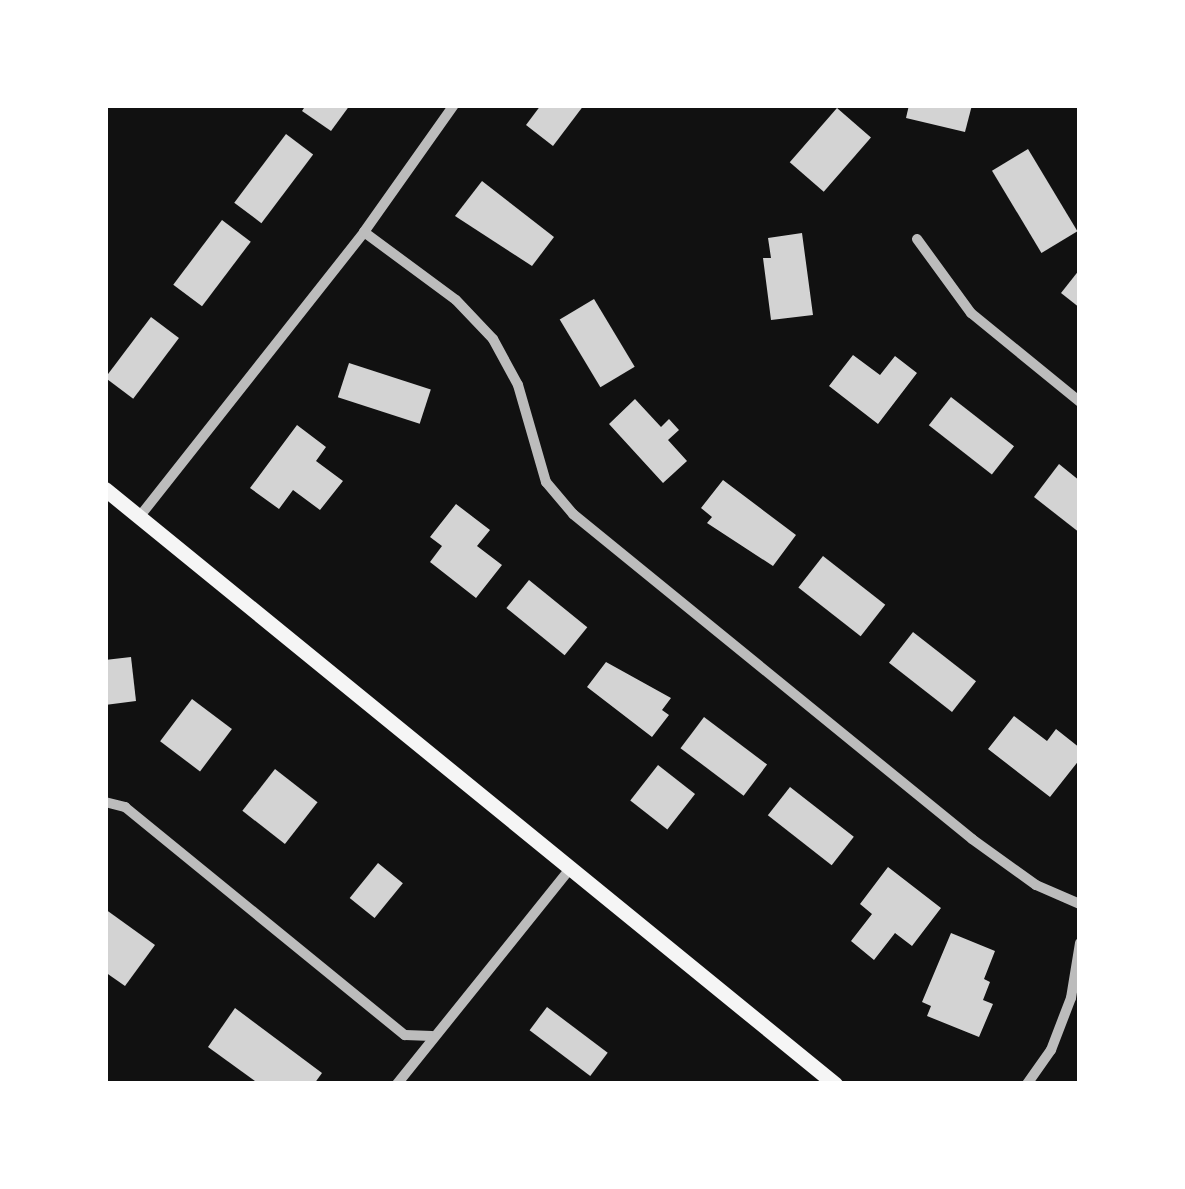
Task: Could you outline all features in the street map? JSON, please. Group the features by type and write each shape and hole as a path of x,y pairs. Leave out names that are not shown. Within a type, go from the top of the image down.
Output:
{"main road":[{"path":"105,489 836,1084"}],"street":[{"path":"140,516 364,232 454,105"},
{"path":"364,232 456,300 493,339 518,384 546,482 573,514 972,839 1036,885 1080,904"},
{"path":"917,239 971,314 1080,402"},
{"path":"105,802 125,807 404,1035 432,1036"},
{"path":"397,1084 569,870"},
{"path":"1026,1084 1065,1016 1080,943"}],"building":[{"path":"306,105 350,105 331,131 302,111"},
{"path":"541,105 584,105 553,146 526,125"},
{"path":"909,105 972,105 965,132 906,118"},
{"path":"837,108 871,138 824,192 790,162"},
{"path":"286,134 313,154 261,223 234,203"},
{"path":"1028,149 1077,231 1041,253 992,171"},
{"path":"482,181 554,237 532,266 455,216"},
{"path":"222,220 251,242 202,306 173,285"},
{"path":"802,233 813,315 771,320 763,258 771,258 768,238"},
{"path":"1080,269 1080,308 1061,293"},
{"path":"594,299 635,367 600,387 560,320"},
{"path":"151,317 179,338 133,399 105,378"},
{"path":"853,355 880,375 895,356 917,373 878,424 829,386"},
{"path":"349,363 431,390 420,424 338,397"},
{"path":"951,397 1014,446 992,475 929,425"},
{"path":"635,399 661,427 669,419 679,430 668,440 687,461 663,483 609,424"},
{"path":"297,425 326,447 316,461 343,481 320,510 293,490 279,509 250,488"},
{"path":"1059,464 1080,481 1080,533 1034,497"},
{"path":"723,480 796,535 773,566 707,523 712,517 701,508"},
{"path":"456,504 490,530 477,546 502,565 476,598 430,562 442,546 430,537"},
{"path":"823,556 885,605 861,636 798,588"},
{"path":"529,580 587,627 565,655 506,608"},
{"path":"913,632 976,681 952,712 889,663"},
{"path":"131,657 136,701 105,705 105,660"},
{"path":"606,662 671,698 662,710 669,715 652,737 587,687"},
{"path":"192,699 232,729 200,771 160,741"},
{"path":"1014,716 1047,741 1056,729 1080,748 1080,759 1050,797 988,749"},
{"path":"704,717 767,765 744,796 681,748"},
{"path":"658,765 695,794 667,829 630,800"},
{"path":"275,769 318,802 285,844 242,811"},
{"path":"790,787 854,837 832,865 768,815"},
{"path":"378,863 403,883 375,918 350,898"},
{"path":"888,867 941,908 912,946 895,933 874,960 851,941 872,914 860,904"},
{"path":"105,909 155,945 125,986 105,972"},
{"path":"951,933 995,951 984,979 990,982 983,1000 993,1004 979,1037 927,1016 931,1006 922,1002"},
{"path":"547,1007 608,1053 590,1076 530,1030"},
{"path":"235,1008 322,1073 314,1084 259,1084 208,1047"}]}
